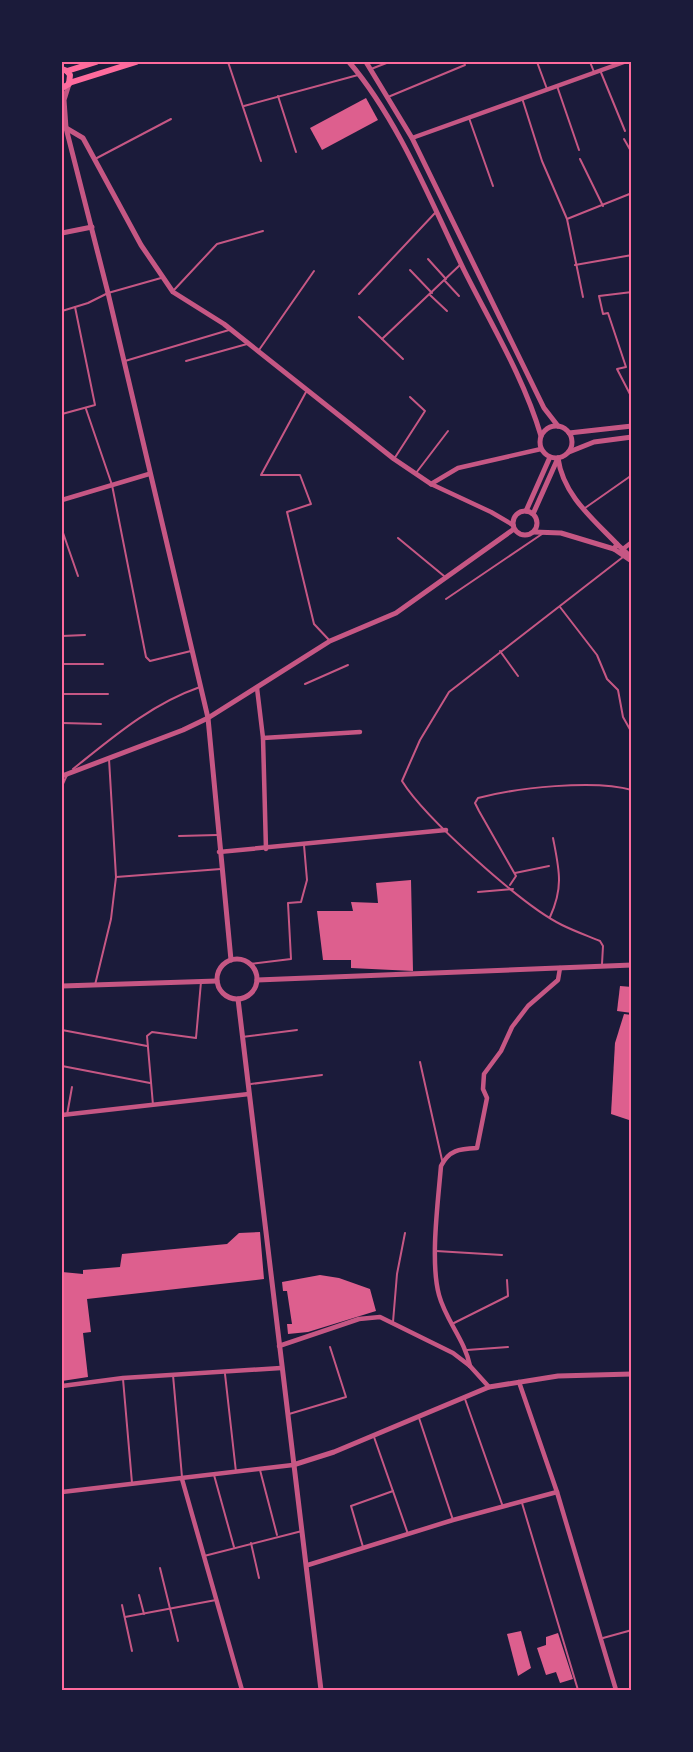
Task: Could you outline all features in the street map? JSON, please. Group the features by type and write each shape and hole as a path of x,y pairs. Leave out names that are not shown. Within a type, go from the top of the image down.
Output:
{"main road":[{"path":"69,83 63,69 96,62"},
{"path":"62,87 126,63 136,62"}],"street":[{"path":"349,62 361,75 391,125 436,213 534,412 542,436 541,449"},
{"path":"366,62 412,138 539,398 558,426 569,433 632,426"},
{"path":"412,138 624,62"},
{"path":"361,75 364,69 371,69"},
{"path":"69,83 64,100 64,122 125,361 149,474 208,718 217,835 231,960"},
{"path":"64,122 83,138 160,278 172,292 250,343 394,459 431,484 491,512 523,536 547,531 576,536 623,549 629,559"},
{"path":"62,233 92,227"},
{"path":"542,436 548,428 558,426"},
{"path":"569,433 572,442 569,452"},
{"path":"534,532 537,525 533,514 558,459 594,442 632,437"},
{"path":"541,449 550,457 558,459"},
{"path":"431,484 458,468 541,449"},
{"path":"65,775 208,718 330,642 396,613 513,527 516,515 526,511 550,457"},
{"path":"558,459 560,473 567,488 616,547 629,559"},
{"path":"62,500 149,474"},
{"path":"526,511 533,514"},
{"path":"623,549 632,542"},
{"path":"257,688 263,738 266,849"},
{"path":"263,738 360,732"},
{"path":"219,852 446,830"},
{"path":"231,960 250,964 257,980 249,995 238,999 226,996 217,981 219,971 231,960"},
{"path":"257,980 632,965"},
{"path":"470,1366 466,1350 439,1295 436,1251 443,1163 447,1155 454,1150 477,1148 487,1098 483,1089 484,1074 501,1051 512,1027 528,1006 558,980 560,968"},
{"path":"62,986 217,981"},
{"path":"238,999 292,1465 308,1565 321,1690"},
{"path":"64,1115 249,1094"},
{"path":"279,1346 359,1319 380,1317 453,1353 470,1366 489,1387"},
{"path":"62,1386 123,1378 281,1368"},
{"path":"62,1492 292,1465 374,1436 489,1387 558,1376 631,1374"},
{"path":"519,1382 557,1492 616,1690"},
{"path":"182,1479 242,1690"},
{"path":"308,1565 408,1533 557,1492"}],"lane":[{"path":"228,62 261,161"},
{"path":"371,69 389,62"},
{"path":"537,62 547,89"},
{"path":"590,62 594,72"},
{"path":"388,97 465,65"},
{"path":"600,69 625,131"},
{"path":"244,106 361,75"},
{"path":"557,86 579,150"},
{"path":"278,96 296,152"},
{"path":"522,98 542,161 567,219 583,297"},
{"path":"468,117 493,186"},
{"path":"95,159 171,118"},
{"path":"624,139 632,153"},
{"path":"580,159 603,206"},
{"path":"567,219 632,193"},
{"path":"359,294 436,213"},
{"path":"172,292 217,244 263,231"},
{"path":"575,265 632,255"},
{"path":"428,260 459,296"},
{"path":"382,339 461,264"},
{"path":"410,270 447,311"},
{"path":"259,350 314,271"},
{"path":"62,311 108,293 160,278"},
{"path":"632,292 599,296 603,314 608,313 626,366 617,369 632,398"},
{"path":"62,414 95,405 75,307"},
{"path":"359,317 403,359"},
{"path":"125,361 231,330"},
{"path":"186,361 250,343"},
{"path":"308,390 261,475 300,475 311,504 287,512 314,624 330,642"},
{"path":"394,459 425,411 410,397"},
{"path":"86,409 112,485 146,657 150,661 191,651"},
{"path":"416,473 448,431"},
{"path":"584,508 632,475"},
{"path":"62,530 78,576"},
{"path":"446,599 547,531"},
{"path":"398,537 444,576"},
{"path":"602,967 603,946 600,941 561,925 509,886 446,830 402,781 420,740 449,692 500,651 629,559"},
{"path":"560,607 597,655 607,679 618,690 623,717 632,734"},
{"path":"62,636 85,635"},
{"path":"500,651 518,676"},
{"path":"62,664 103,664"},
{"path":"305,684 348,665"},
{"path":"62,786 65,775 150,710 175,696 200,687"},
{"path":"62,694 108,694"},
{"path":"62,723 102,724"},
{"path":"95,985 111,919 116,877 109,759"},
{"path":"509,886 515,879 515,873 475,802 478,798 498,792 532,788 588,786 632,790"},
{"path":"179,836 217,835"},
{"path":"550,917 559,897 559,869 553,838"},
{"path":"250,964 291,959 288,903 302,902 307,880 304,844"},
{"path":"515,873 549,866"},
{"path":"116,877 221,869"},
{"path":"478,892 513,888"},
{"path":"153,1105 147,1036 152,1032 196,1038 201,982"},
{"path":"62,1030 147,1046"},
{"path":"242,1037 297,1030"},
{"path":"420,1062 443,1163"},
{"path":"62,1066 150,1083"},
{"path":"248,1084 322,1075"},
{"path":"64,1115 72,1087"},
{"path":"393,1322 397,1274 405,1233"},
{"path":"436,1251 502,1255"},
{"path":"452,1324 508,1296 507,1280"},
{"path":"631,1374 632,1336"},
{"path":"287,1415 346,1397 330,1347"},
{"path":"466,1350 508,1347"},
{"path":"224,1370 236,1472"},
{"path":"173,1374 182,1479"},
{"path":"123,1378 132,1483"},
{"path":"465,1396 503,1507"},
{"path":"418,1417 453,1520"},
{"path":"374,1436 408,1533"},
{"path":"260,1470 277,1535"},
{"path":"214,1475 234,1547"},
{"path":"62,1478 62,1492"},
{"path":"363,1547 351,1506 393,1491"},
{"path":"522,1502 578,1690"},
{"path":"204,1556 277,1535 303,1531"},
{"path":"251,1543 259,1578"},
{"path":"160,1568 178,1641"},
{"path":"140,1595 144,1614"},
{"path":"125,1617 216,1600"},
{"path":"122,1605 132,1651"},
{"path":"601,1639 632,1629"}],"building":[{"path":"366,98 378,120 322,150 310,128"},
{"path":"411,880 413,971 351,968 351,960 323,960 317,911 353,911 351,902 378,903 376,883"},
{"path":"620,986 632,987 632,1013 617,1011"},
{"path":"624,1014 632,1015 632,1121 611,1114 615,1043"},
{"path":"260,1232 264,1279 87,1299 91,1332 83,1333 88,1377 62,1381 62,1272 83,1274 83,1270 120,1267 122,1254 227,1244 239,1233"},
{"path":"320,1275 339,1278 370,1289 376,1311 308,1332 288,1334 287,1324 292,1324 287,1291 283,1291 282,1282"},
{"path":"521,1631 531,1668 518,1676 507,1634"},
{"path":"558,1633 573,1679 560,1683 556,1672 546,1675 537,1648 546,1645 546,1637"}]}
